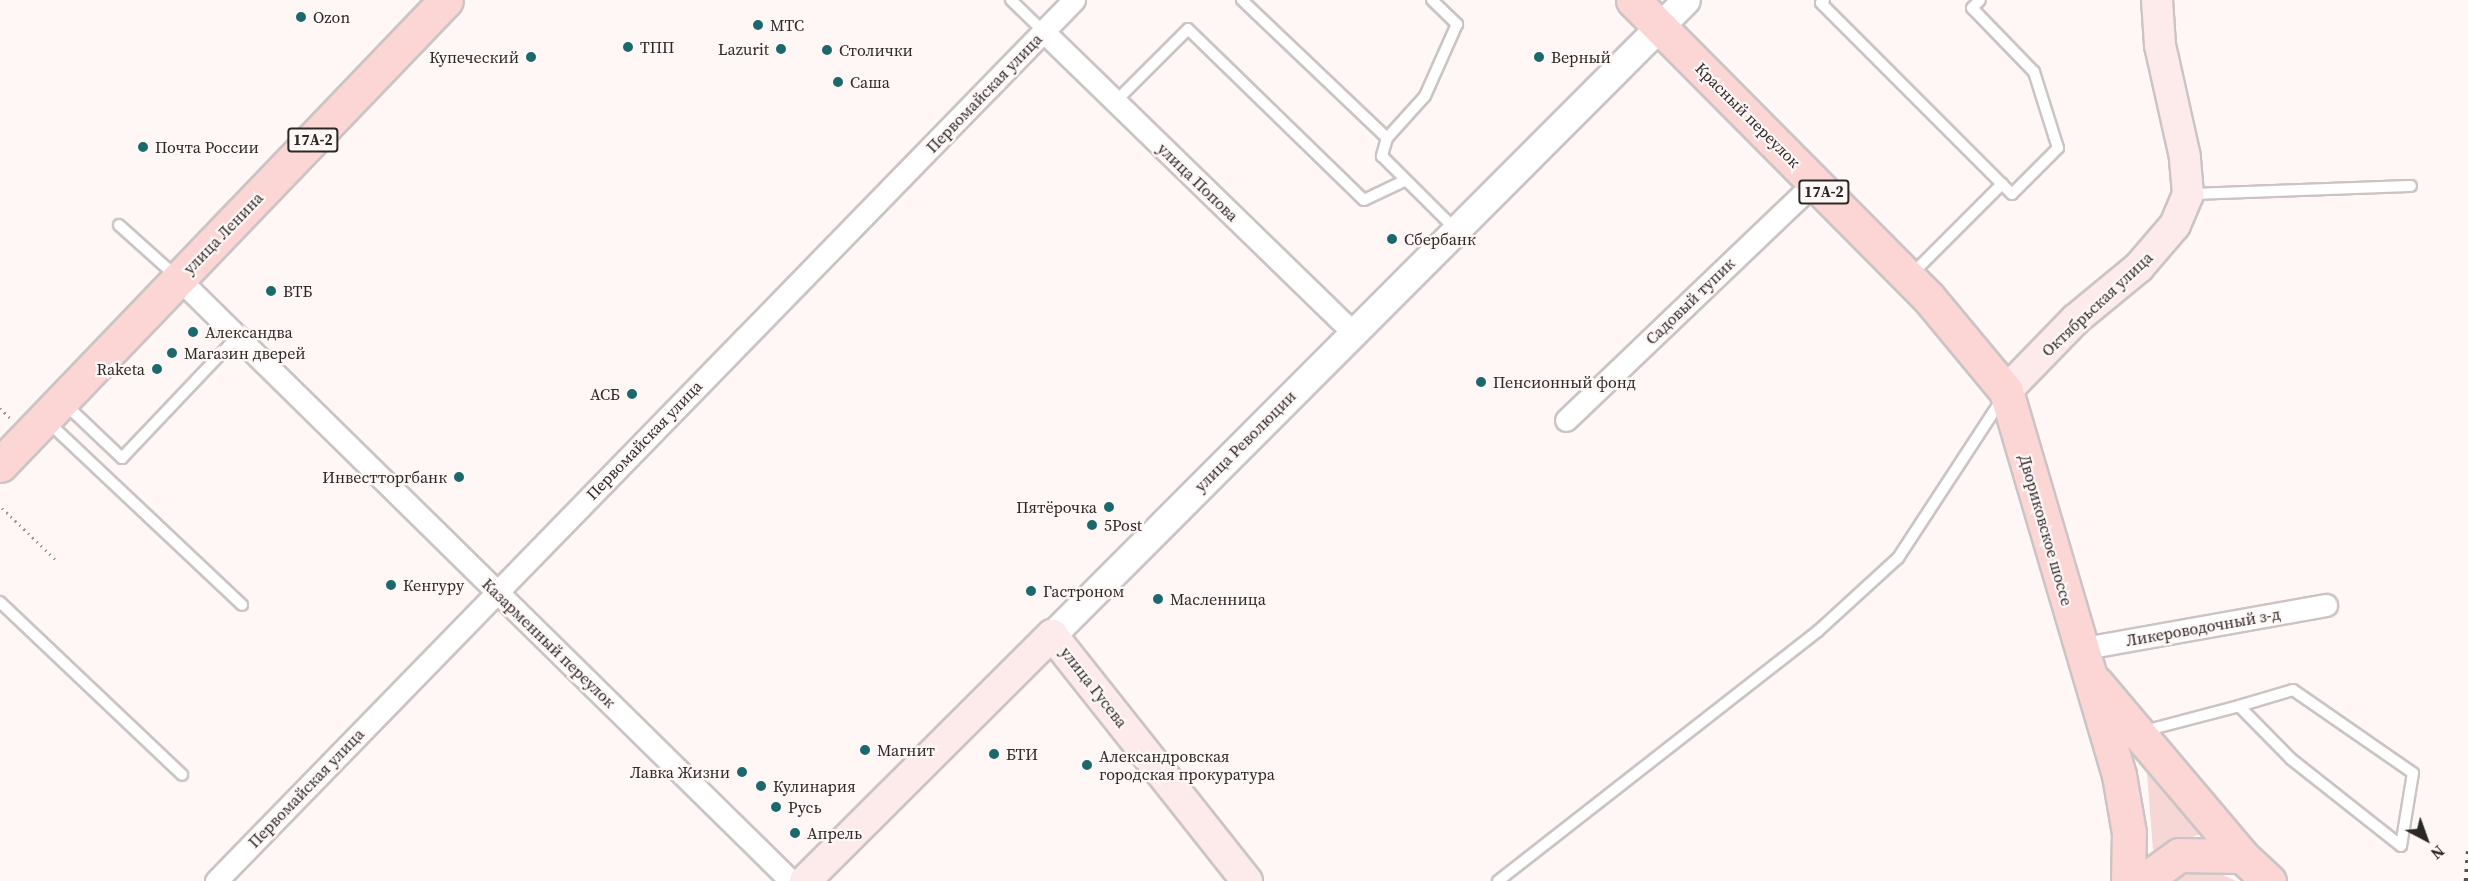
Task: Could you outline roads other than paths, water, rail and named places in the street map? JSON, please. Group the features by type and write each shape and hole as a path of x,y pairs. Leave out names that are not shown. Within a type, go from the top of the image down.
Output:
{"main road":[{"name":"улица Ленина","path":"0,465 40,413 179,279 446,0"},
{"name":"Красный переулок","path":"1633,0 1908,277 2007,391"},
{"name":"Октябрьская улица","path":"2007,391 2076,319 2139,267 2175,225 2188,194 2185,158 2160,45 2157,0"},
{"name":"Двориковское шоссе","path":"2007,391 2082,659 2119,775 2129,833 2128,881"},
{"name":"улица Революции","path":"805,881 1053,635"},
{"name":"улица Гусева","path":"1053,635 1247,881"},
{"path":"2082,659 2138,733 2242,856 2269,881"},
{"path":"2143,881 2179,855 2242,856"}],"street":[{"name":"Первомайская улица","path":"216,881 1074,0"},
{"name":"улица Революции","path":"1053,635 1352,332 1686,0"},
{"name":"улица Попова","path":"1044,32 1352,332"},
{"name":"Садовый тупик","path":"1566,420 1815,182"},
{"name":"Казарменный переулок","path":"179,279 791,881"},
{"name":"Ликероводочный з-д","path":"2082,659 2326,605"}],"lane":[{"path":"1011,0 1044,32"},
{"path":"1242,0 1387,138"},
{"path":"1432,0 1457,24 1425,96 1387,138 1382,156 1404,181 1455,229"},
{"path":"1824,0 1821,3 2012,194 2058,148 2034,72 1972,8 1980,0"},
{"path":"1115,102 1188,29 1364,200 1404,181"},
{"path":"1908,277 2002,184"},
{"path":"2188,194 2411,186"},
{"path":"119,225 179,279"},
{"path":"40,413 122,458 237,338"},
{"path":"1498,881 1818,631 1898,558 2007,391"},
{"path":"40,413 242,605"},
{"path":"0,602 182,775"},
{"path":"2138,733 2293,690 2413,774 2401,846 2291,759 2239,706"}],"railway":[{"path":"2466,881 2468,851"}],"place":[{"name":"Ozon","path":"301,17"},
{"name":"МТС","path":"758,25"},
{"name":"ТПП","path":"628,47"},
{"name":"Lazurit","path":"781,49"},
{"name":"Столички","path":"827,50"},
{"name":"Купеческий","path":"531,57"},
{"name":"Верный","path":"1539,57"},
{"name":"Саша","path":"838,82"},
{"name":"Почта России","path":"143,147"},
{"name":"Сбербанк","path":"1392,239"},
{"name":"ВТБ","path":"271,291"},
{"name":"Александва","path":"193,332"},
{"name":"Магазин дверей","path":"172,353"},
{"name":"Raketa","path":"157,369"},
{"name":"Пенсионный фонд","path":"1481,382"},
{"name":"АСБ","path":"632,394"},
{"name":"Инвестторгбанк","path":"459,477"},
{"name":"Пятёрочка","path":"1109,507"},
{"name":"5Post","path":"1092,525"},
{"name":"Кенгуру","path":"391,585"},
{"name":"Гастроном","path":"1031,591"},
{"name":"Масленница","path":"1158,599"},
{"name":"Магнит","path":"865,750"},
{"name":"БТИ","path":"994,754"},
{"name":"Александровская городская прокуратура","path":"1087,765"},
{"name":"Лавка Жизни","path":"742,772"},
{"name":"Кулинария","path":"761,786"},
{"name":"Русь","path":"776,807"},
{"name":"Апрель","path":"795,833"}]}
